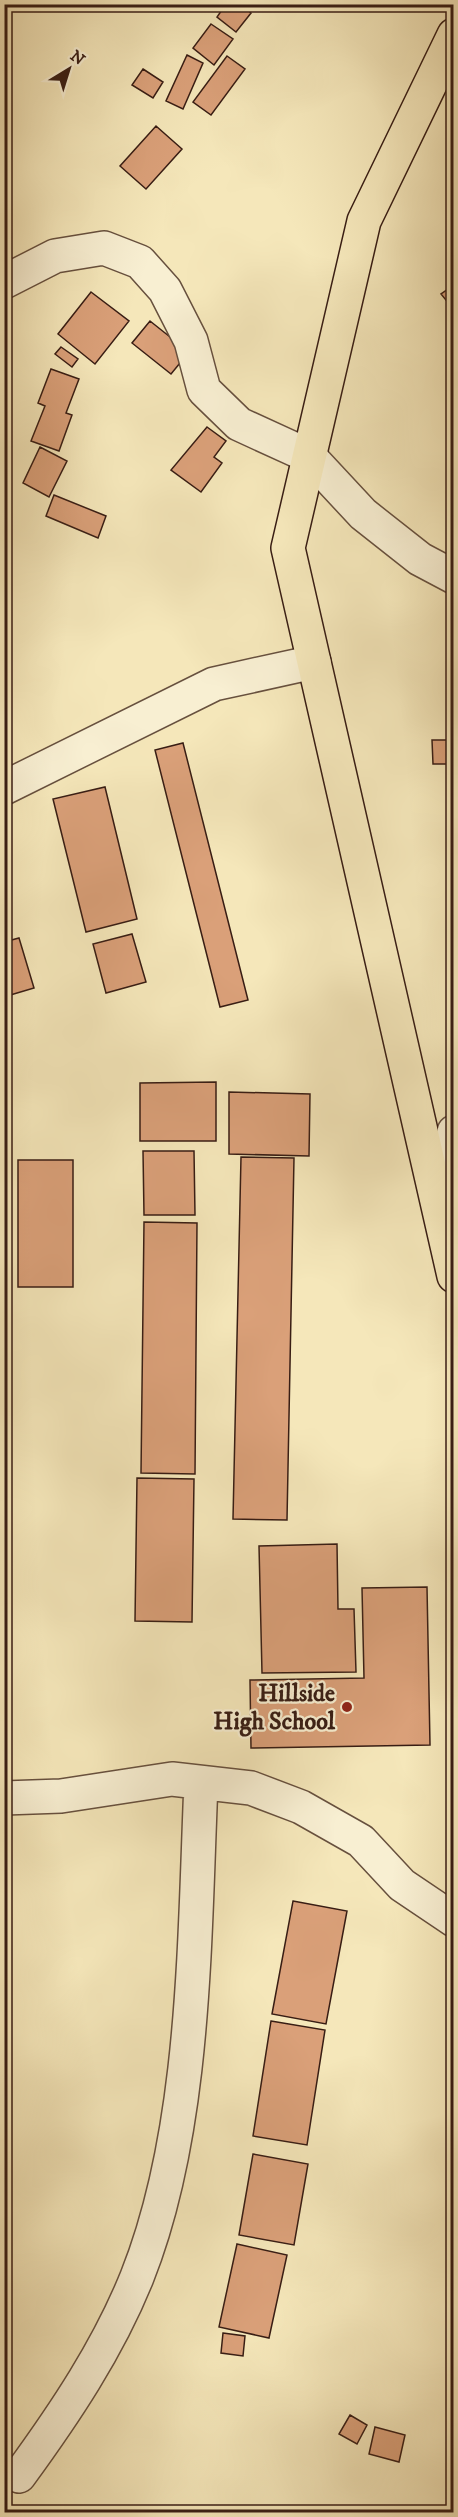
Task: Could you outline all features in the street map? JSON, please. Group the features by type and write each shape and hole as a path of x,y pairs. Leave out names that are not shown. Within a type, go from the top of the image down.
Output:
{"main road":[{"path":"453,35 364,221 288,548 453,1276"}],"street":[{"path":"4,282 55,256 104,248 140,262 165,290 191,341 204,390 239,424 309,456 363,514 420,559 453,577"},
{"path":"4,788 214,684 314,662"},
{"path":"441,1221 453,1132"},
{"path":"4,1798 61,1796 172,1779 251,1788 301,1807 361,1841 402,1885 453,1920"},
{"path":"19,2476 56,2425 101,2354 137,2278 152,2236 175,2140 191,1995 201,1783"}],"building":[{"path":"226,4 241,4 251,13 236,32 217,17"},
{"path":"211,24 233,39 214,65 193,48"},
{"path":"187,55 203,63 183,109 166,101"},
{"path":"227,56 245,69 211,115 193,102"},
{"path":"143,69 163,82 153,98 132,85"},
{"path":"156,126 182,149 146,189 120,166"},
{"path":"454,285 454,310 441,294"},
{"path":"91,292 129,321 95,364 58,334"},
{"path":"150,321 189,352 171,374 132,343"},
{"path":"61,347 78,359 72,367 55,354"},
{"path":"51,369 79,379 66,413 72,415 59,451 31,441 45,406 38,403"},
{"path":"207,427 226,441 214,457 222,463 201,492 171,470"},
{"path":"40,447 67,461 49,497 23,483"},
{"path":"54,495 106,516 98,538 46,516"},
{"path":"432,740 454,740 454,764 433,764"},
{"path":"183,743 248,1000 220,1007 155,750"},
{"path":"105,787 137,919 86,932 53,799"},
{"path":"132,934 146,982 106,993 93,944"},
{"path":"19,938 34,988 7,996 4,942"},
{"path":"216,1082 216,1141 140,1141 140,1083"},
{"path":"229,1092 310,1094 309,1156 229,1154"},
{"path":"143,1151 194,1151 195,1215 144,1215"},
{"path":"241,1157 294,1158 287,1520 233,1519"},
{"path":"18,1160 73,1160 73,1287 18,1287"},
{"path":"144,1222 197,1223 195,1474 141,1473"},
{"path":"137,1478 194,1479 192,1622 135,1621"},
{"path":"337,1544 338,1609 354,1609 356,1672 262,1673 259,1546"},
{"path":"427,1587 430,1745 251,1748 250,1680 364,1678 362,1588"},
{"path":"293,1901 347,1911 326,2024 272,2014"},
{"path":"271,2021 325,2030 307,2145 253,2136"},
{"path":"253,2154 308,2164 294,2245 239,2235"},
{"path":"237,2244 287,2255 269,2338 219,2327"},
{"path":"223,2333 245,2336 243,2356 221,2353"},
{"path":"350,2415 367,2425 357,2444 339,2434"},
{"path":"375,2427 405,2435 399,2462 369,2454"}],"place":[{"name":"Hillside High School","path":"347,1707"}]}
